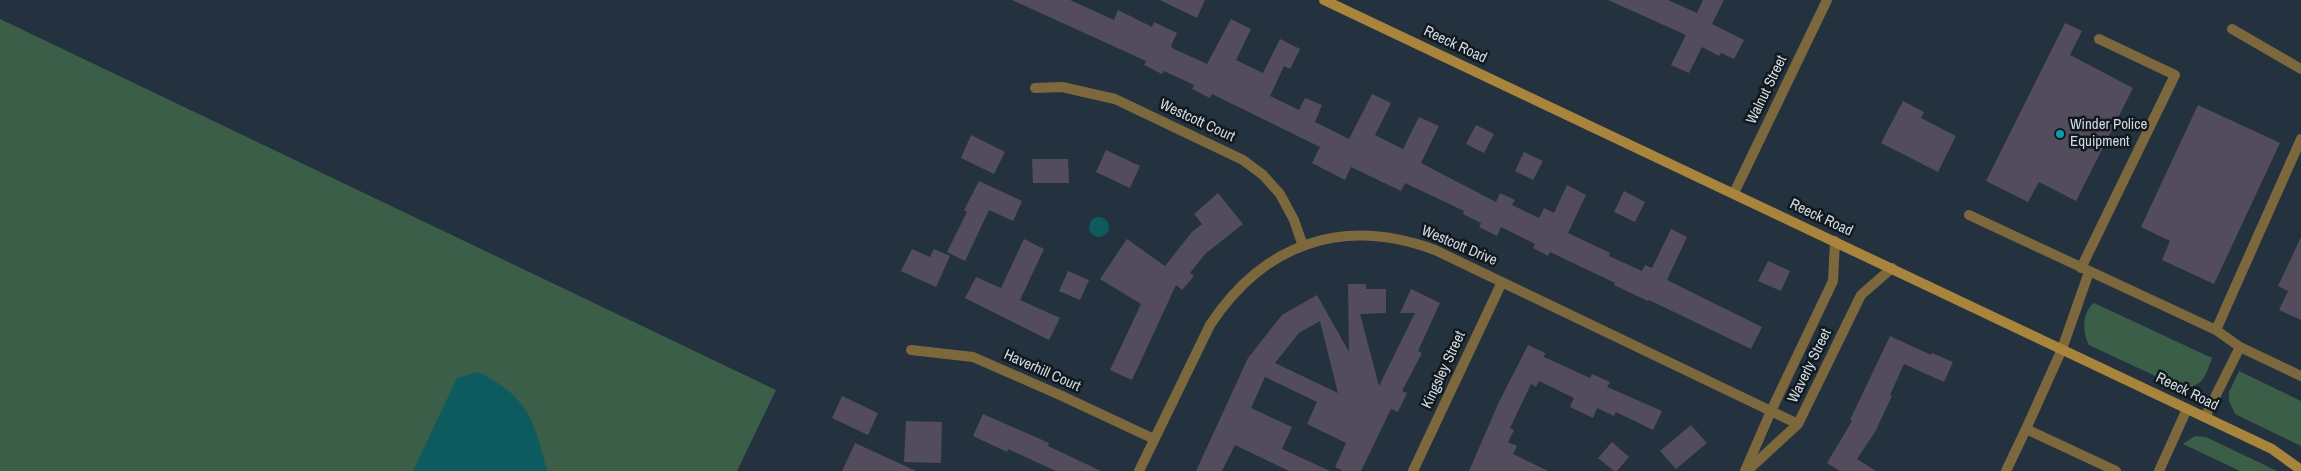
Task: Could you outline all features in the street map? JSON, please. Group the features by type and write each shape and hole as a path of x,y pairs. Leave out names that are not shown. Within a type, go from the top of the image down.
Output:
{"street":[{"name":"Reeck Road","path":"1324,0 2272,449 2301,470"},
{"name":"Walnut Street","path":"1734,193 1827,0"},
{"path":"2232,29 2301,69"},
{"path":"2006,471 2062,349 2085,270 2175,75 2099,39"},
{"name":"Westcott Court","path":"1035,88 1062,87 1116,99 1243,160 1263,175 1280,194 1294,220 1303,246"},
{"path":"2216,330 2301,139"},
{"path":"1969,215 2216,330 2240,347 2301,376"},
{"name":"Westcott Drive","path":"1139,471 1210,325 1223,305 1246,280 1277,257 1326,239 1352,236 1398,239 1435,250 1798,424"},
{"name":"Waverly Street","path":"1746,471 1771,411 1833,282 1835,241"},
{"name":"Waverly Street","path":"1746,471 1798,424 1861,295 1892,268"},
{"name":"Kingsley Street","path":"1413,471 1502,282"},
{"path":"2205,417 2240,347"},
{"name":"Haverhill Court","path":"911,350 973,357 1154,439"},
{"path":"2159,471 2187,409"},
{"path":"2026,429 2116,471"}],"shaded area":[{"path":"0,19 776,390 737,471 0,471"},
{"path":"1095,217 1103,217 1109,223 1109,231 1103,237 1095,237 1089,231 1089,223"},
{"path":"2094,303 2212,358 2203,379 2195,385 2183,389 2089,345 2085,334 2084,322 2087,312"},
{"path":"2239,371 2301,401 2301,446 2235,414 2229,401 2229,392"},
{"path":"478,372 508,391 526,411 538,437 547,471 413,471 457,378"},
{"path":"2195,436 2206,437 2277,471 2240,471 2183,444"}],"building":[{"path":"1012,0 1070,0 1114,20 1118,10 1152,27 1154,22 1177,33 1171,46 1207,64 1231,19 1251,29 1236,60 1263,73 1280,39 1300,49 1290,69 1284,66 1270,96 1299,110 1305,98 1322,105 1315,122 1349,139 1372,94 1391,103 1375,135 1403,149 1419,117 1439,126 1421,163 1496,202 1500,193 1515,200 1512,205 1539,218 1544,208 1554,213 1567,185 1586,195 1568,233 1610,253 1609,256 1642,271 1645,265 1652,268 1671,229 1687,237 1667,280 1762,327 1751,349 1614,285 1615,283 1550,252 1548,256 1533,248 1535,244 1501,227 1497,236 1479,227 1481,223 1463,214 1464,211 1405,183 1401,191 1351,167 1345,180 1312,163 1320,147 1212,94 1210,98 1192,89 1194,85 1164,71 1162,74 1144,65 1146,61"},
{"path":"1160,0 1205,0 1197,18"},
{"path":"1608,0 1668,0 1697,13 1703,0 1724,0 1712,24 1744,40 1734,59 1721,53 1719,56 1702,47 1689,73 1671,65 1686,35"},
{"name":"Winder Police Equipment","path":"2065,23 2082,31 2070,55 2133,88 2076,201 2039,182 2028,202 1986,181"},
{"path":"1903,101 1924,112 1921,118 1956,136 1938,172 1881,143"},
{"path":"2198,105 2280,143 2214,284 2162,260 2170,241 2141,227"},
{"path":"1476,125 1494,134 1484,153 1466,144"},
{"path":"971,135 1005,152 994,174 961,158"},
{"path":"1106,150 1140,166 1130,188 1096,172"},
{"path":"1524,152 1543,161 1533,180 1515,171"},
{"path":"1032,159 1068,159 1069,183 1033,183"},
{"path":"979,181 1022,201 1013,221 989,210 965,261 947,252 967,212 964,210"},
{"path":"1624,191 1645,202 1635,222 1614,212"},
{"path":"1218,193 1243,224 1205,254 1190,273 1194,276 1182,290 1176,285 1132,380 1110,370 1141,304 1100,279 1127,239 1165,266 1192,232 1202,224 1194,214"},
{"path":"2301,237 2301,320 2279,310 2288,291 2278,286"},
{"path":"1024,239 1044,249 1020,300 1060,318 1049,340 965,298 976,277 1001,288"},
{"path":"912,249 930,257 934,249 950,256 936,287 901,271"},
{"path":"1768,261 1790,271 1781,291 1758,281"},
{"path":"1068,271 1089,280 1080,300 1059,291"},
{"path":"1348,284 1366,284 1366,289 1386,289 1386,313 1360,314 1379,386 1415,313 1400,313 1411,289 1440,303 1418,351 1422,353 1402,391 1407,393 1398,412 1391,409 1361,471 1343,471 1335,467 1346,443 1307,424 1317,402 1265,377 1251,408 1292,427 1282,449 1330,471 1289,471 1235,445 1222,471 1196,471 1248,358 1282,315 1317,295 1349,352","holes":["1320,321 1338,393 1275,363 1299,333"]},
{"path":"1890,336 1931,355 1932,353 1953,362 1944,382 1904,364 1890,395 1892,396 1875,432 1857,459 1876,471 1840,471 1827,463 1852,421 1850,420"},
{"path":"1528,345 1545,353 1544,357 1590,378 1592,374 1610,382 1607,387 1662,411 1653,430 1616,412 1614,416 1597,408 1593,418 1570,407 1574,398 1539,381 1536,387 1531,384 1510,428 1514,430 1508,442 1517,446 1513,454 1548,471 1469,471 1499,402"},
{"path":"842,396 878,413 868,435 832,418"},
{"path":"983,414 1049,443 1048,446 1101,471 1056,471 1008,449 1007,452 973,436"},
{"path":"906,421 942,422 941,463 904,462"},
{"path":"1691,425 1707,443 1676,469 1660,451"},
{"path":"1612,442 1629,457 1617,471 1614,471 1598,458"},
{"path":"855,443 916,471 842,471"}],"place":[{"name":"Winder Police Equipment","path":"2060,134"}]}
